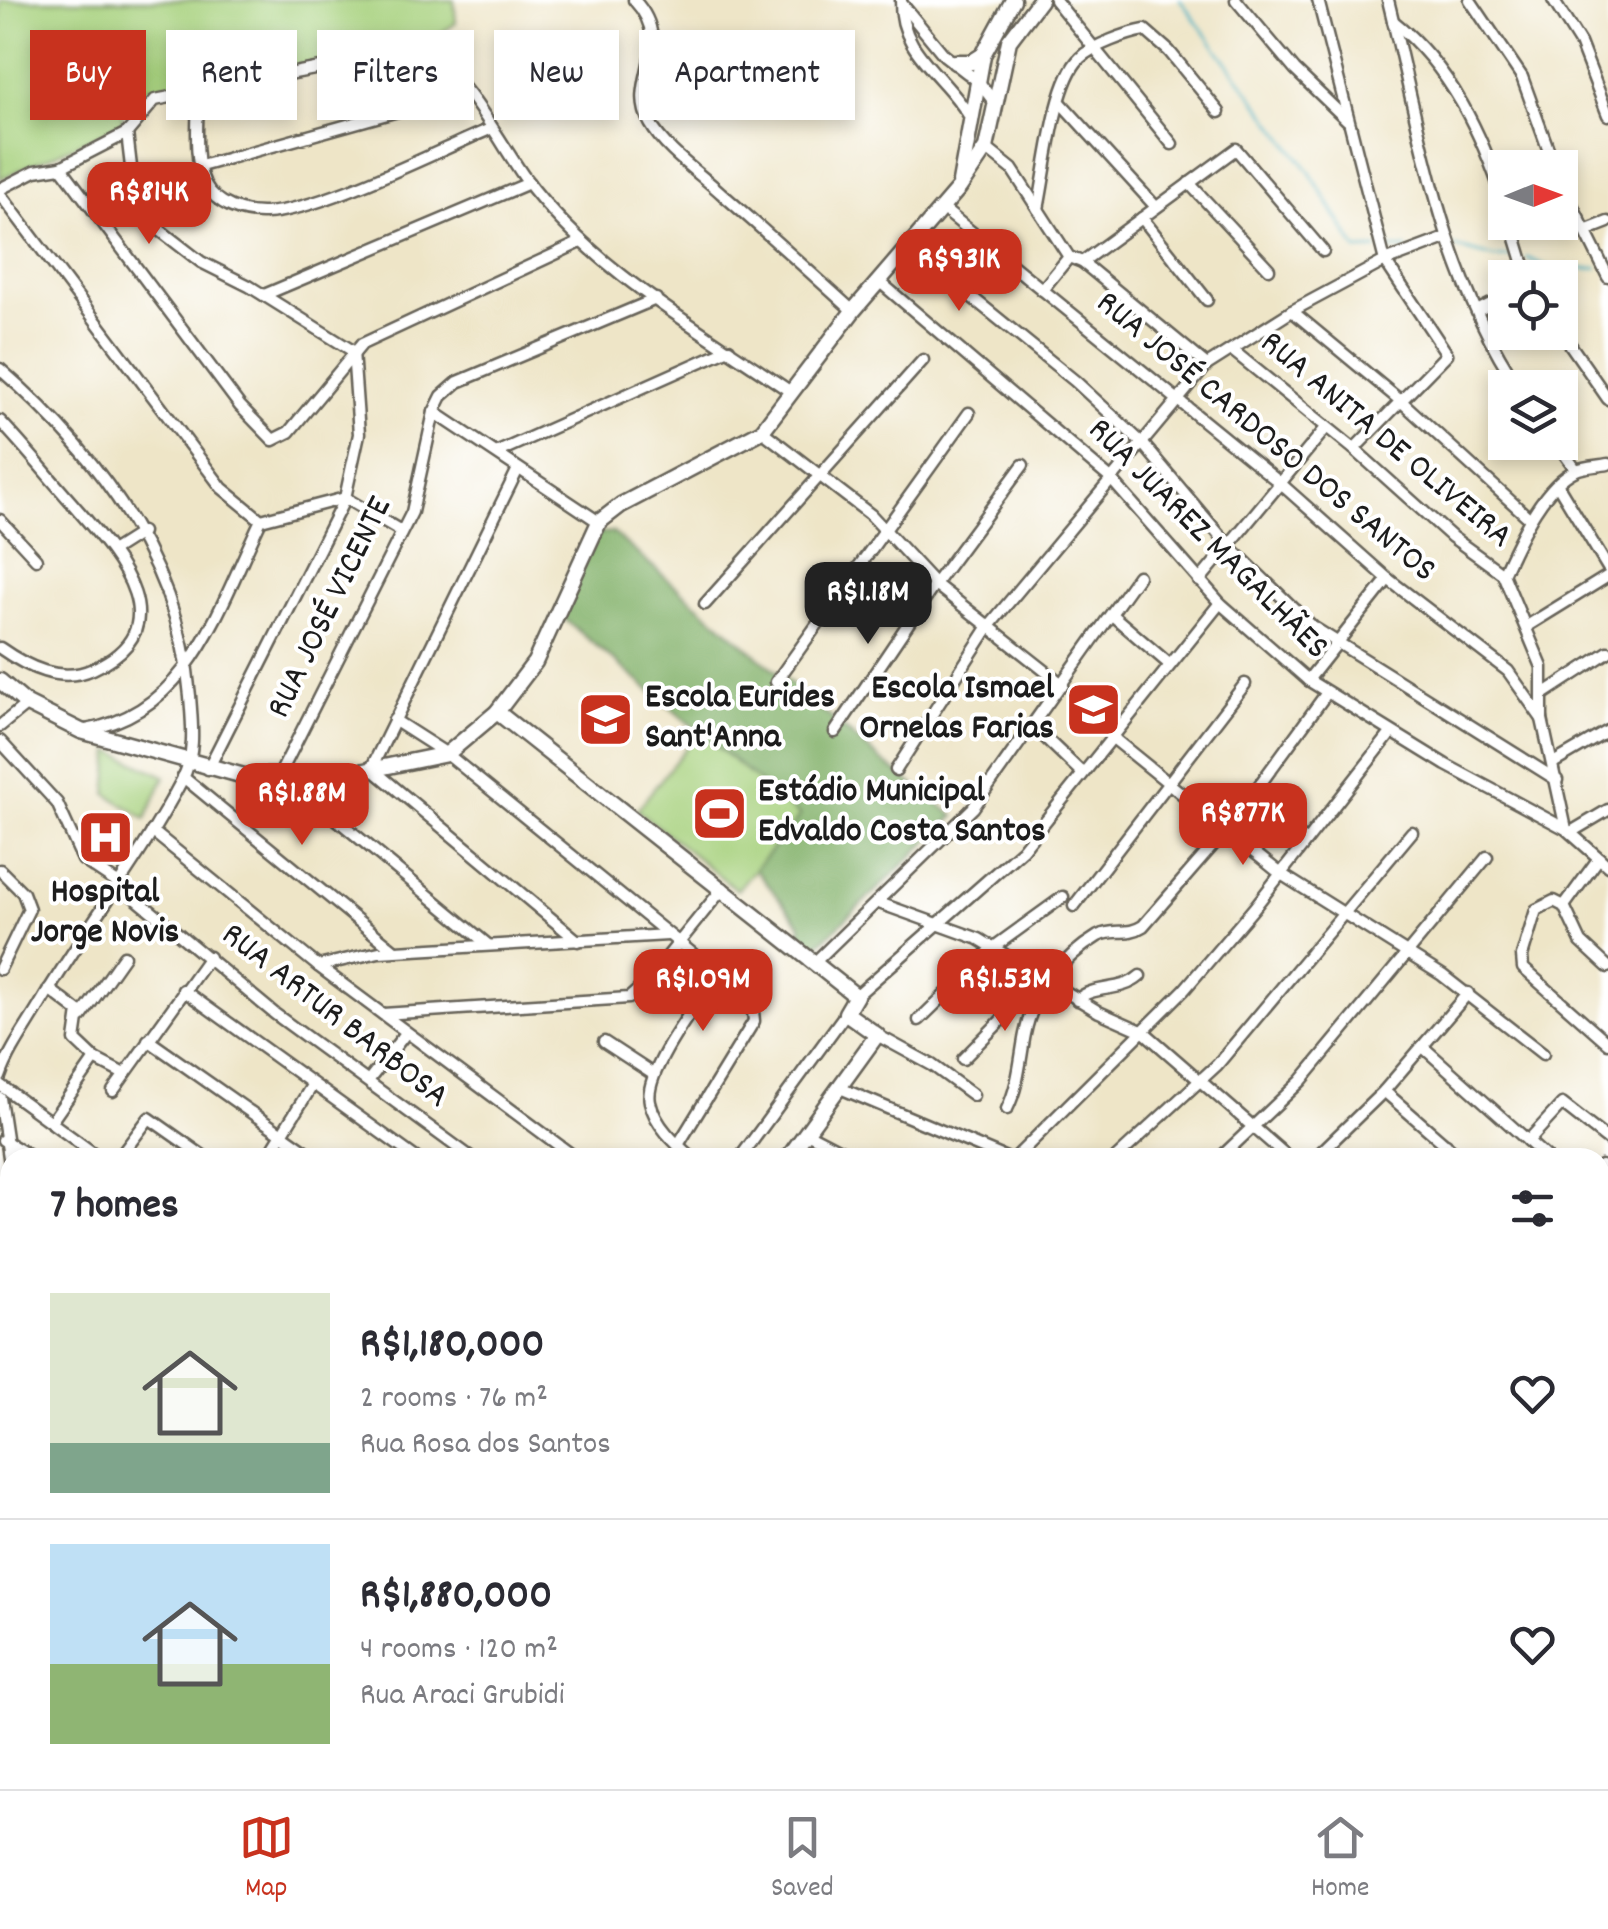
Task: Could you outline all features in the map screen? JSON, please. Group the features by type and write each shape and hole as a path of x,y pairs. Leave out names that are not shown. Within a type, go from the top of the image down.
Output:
{"main road":[{"path":"959,188 983,55 1012,0"},
{"path":"0,681 26,704 80,731 186,771 208,769 283,779 372,772 447,754 498,712 543,648 599,522 621,505 762,432 853,310 959,188 986,148 1009,41 1040,0"},
{"path":"951,60 972,62 983,55"},
{"path":"967,143 976,152 986,148"},
{"path":"498,712 856,996 846,1013 876,1034 796,1148"}],"street":[{"path":"634,0 648,16 654,39 645,95 649,122 697,172 853,310"},
{"path":"1055,0 1172,144"},
{"path":"1236,0 1307,83 1348,121"},
{"path":"1318,0 1385,261 1446,354 1354,448"},
{"path":"1388,0 1446,238 1510,370"},
{"path":"1470,0 1522,77 1548,150"},
{"path":"1552,0 1580,44 1608,115"},
{"path":"901,2 994,102"},
{"path":"901,2 902,28 972,119"},
{"path":"1393,21 1427,52 1460,99 1488,164"},
{"path":"1038,210 1060,103 1078,59 1145,30 1219,112"},
{"path":"932,71 936,60 951,60"},
{"path":"166,99 150,103 127,133 61,167 35,171 0,192 222,488 261,520"},
{"path":"1060,103 1156,207"},
{"path":"474,104 528,182 581,242 791,392"},
{"path":"199,120 201,166 207,188 243,211 276,212 325,197 490,129"},
{"path":"201,166 366,120"},
{"path":"127,133 133,184 161,231 200,262 264,295 353,351"},
{"path":"986,148 1007,162 1070,257 1082,262 1208,366"},
{"path":"1082,262 1236,148 1322,251"},
{"path":"61,167 267,437 284,437 353,351 371,338 581,242"},
{"path":"264,295 528,182"},
{"path":"1188,183 1270,269"},
{"name":"RUA JOSÉ CARDOSO DOS SANTOS","path":"942,208 1280,484 1388,579 1508,672 1542,719"},
{"path":"1142,218 1207,300"},
{"path":"1578,220 1608,277"},
{"path":"1585,231 1608,222"},
{"path":"896,770 989,626 1208,366 1292,311 1385,261 1446,238"},
{"path":"910,246 1074,381 1142,444 1228,545 1336,645 1557,780"},
{"path":"1042,290 1070,257"},
{"name":"RUA JUAREZ MAGALHÃES","path":"880,282 1111,480 1220,603 1308,680 1391,733 1568,830 1604,862"},
{"path":"599,522 434,412 442,396 458,382 656,299"},
{"path":"1479,310 1488,305"},
{"path":"1292,311 1402,402 1529,518"},
{"path":"498,452 729,349"},
{"name":"RUA ANITA DE OLIVEIRA","path":"1232,350 1354,448 1452,538 1503,574"},
{"path":"1574,350 1608,399"},
{"path":"208,769 345,498 359,434 353,351"},
{"path":"705,604 923,360"},
{"path":"0,369 85,459 142,532 163,580 188,670 193,734 186,771 152,831 49,989 0,1076"},
{"name":"RUA JOSÉ VICENTE","path":"283,779 416,502 434,412"},
{"path":"776,682 886,534 969,412"},
{"path":"0,420 112,550 128,574 138,607 134,632 115,656 85,672 54,674 0,648"},
{"path":"1200,581 1326,428"},
{"path":"762,432 871,515 935,584 1064,685"},
{"path":"1569,460 1576,470"},
{"path":"1608,464 1576,470 1558,487 1529,518 1503,574 1538,653 1545,692 1542,719 1568,830 1608,810"},
{"path":"835,732 935,584 1023,465"},
{"path":"518,469 372,772 578,941"},
{"path":"1526,626 1608,572 1558,487"},
{"path":"80,731 141,712 188,670 261,520 345,498 401,531"},
{"path":"0,520 36,559"},
{"path":"112,550 142,532"},
{"path":"816,961 956,827 1064,685 1138,576"},
{"path":"1308,680 1388,579"},
{"path":"856,996 1022,850 1220,603"},
{"path":"1112,615 1169,664"},
{"path":"1545,692 1608,652"},
{"path":"1074,906 1172,784 1245,684"},
{"path":"963,1059 1026,995 1044,985 1100,935 1129,933 1143,926 1228,828 1326,694"},
{"path":"0,726 26,704"},
{"path":"394,720 447,754 752,1002 754,1022 678,1146"},
{"path":"1034,726 1082,772"},
{"path":"1553,764 1608,731"},
{"path":"1025,1148 1144,1032 1281,874 1391,733"},
{"path":"1112,738 1281,874 1468,993 1543,1054"},
{"name":"RUA ARTUR BARBOSA","path":"0,742 57,803 83,860 209,956 275,1014 458,1148"},
{"path":"186,771 395,950"},
{"path":"283,779 488,945"},
{"path":"152,831 318,966 563,1148"},
{"path":"1127,1148 1202,1079 1347,914 1412,832"},
{"path":"1231,1148 1328,1050 1486,858"},
{"path":"1564,906 1604,862"},
{"path":"0,870 23,894 28,909 0,969"},
{"path":"383,1014 621,1000 635,994 674,939 723,888"},
{"path":"919,1020 994,946 1063,898"},
{"path":"1608,967 1582,942 1564,906 1549,902 1536,910 1522,956 1523,968 1608,1043"},
{"path":"879,903 994,946 1044,985 1144,1032 1279,1148"},
{"path":"538,943 546,929 545,914"},
{"path":"318,966 349,956 395,950 674,939"},
{"path":"124,956 81,1017 74,1040 96,1059 124,1074"},
{"path":"113,1091 209,956"},
{"path":"680,1148 650,1103 653,1074 718,972"},
{"path":"1077,1000 1084,994 1125,987 1140,976"},
{"path":"1007,1109 1015,1092 1028,1021 1044,985"},
{"path":"49,989 74,1006 81,1017"},
{"path":"183,990 402,1148"},
{"path":"1326,1148 1384,1091 1468,993"},
{"path":"747,1148 846,1013"},
{"path":"368,1082 406,1032"},
{"path":"876,1034 932,1064 972,1095"},
{"path":"148,1040 302,1148"},
{"path":"604,1042 653,1074"},
{"path":"1423,1047 1536,1148"},
{"path":"51,1122 96,1059"},
{"path":"0,1084 86,1148"},
{"path":"272,1148 313,1084"},
{"path":"840,1088 982,1148"},
{"path":"1384,1091 1450,1148"},
{"path":"0,1098 3,1141"},
{"path":"1528,1141 1562,1104 1608,1140"},
{"path":"125,1148 143,1119 149,1118 192,1148"},
{"path":"807,1133 836,1148"},
{"path":"1442,1148 1446,1144"}],"green space":[{"path":"0,0 454,0 456,23 446,30 317,30 317,64 297,67 297,30 166,30 166,86 146,89 146,30 30,30 30,120 123,120 123,124 0,179"},
{"path":"612,532 882,761 955,816 815,948 799,941 801,925 755,869 800,816 557,613 590,534"},
{"name":"Estádio Municipal Edvaldo Costa Santos","path":"699,731 801,816 737,890 637,810"},
{"path":"111,751 165,776 146,819 107,794"}],"waterway":[{"path":"1180,0 1309,171 1357,250 1377,249"},
{"path":"1455,247 1496,258 1515,256"},
{"path":"1385,249 1407,248"},
{"path":"1527,258 1555,270 1597,268"}],"place":[{"name":"Escola Ismael Ornelas Farias","path":"1093,710"},
{"name":"Escola Eurides Sant'Anna","path":"606,719"},
{"name":"Estádio Municipal Edvaldo Costa Santos","path":"719,813"},
{"name":"Hospital Jorge Novis","path":"105,838"}]}
